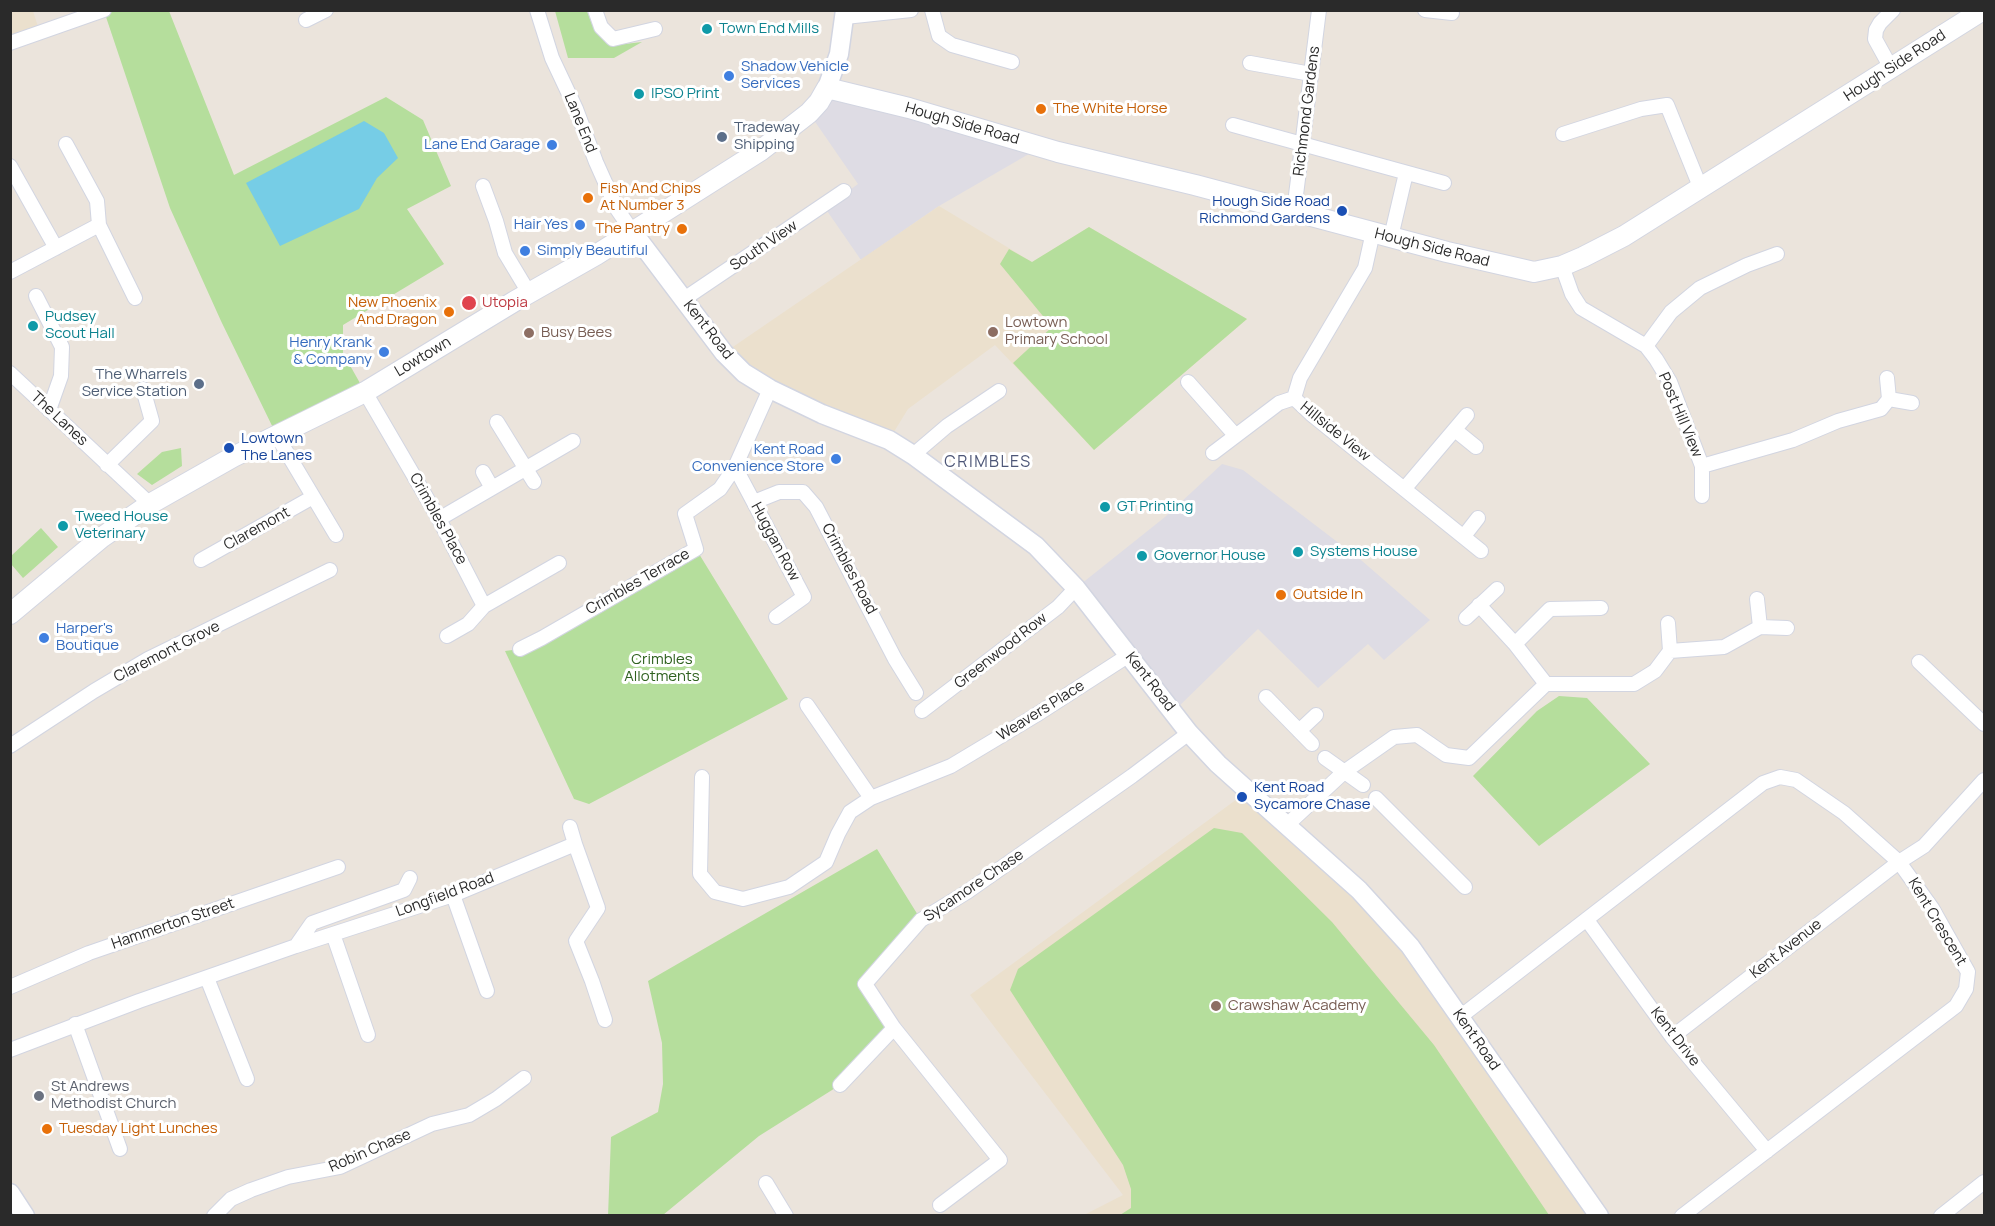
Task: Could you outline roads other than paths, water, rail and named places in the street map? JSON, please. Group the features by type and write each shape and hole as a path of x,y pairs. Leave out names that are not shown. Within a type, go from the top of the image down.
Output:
{"main road":[{"name":"Hough Side Road","path":"827,88 909,108 1058,152 1195,184 1382,235 1534,272 1562,266 1583,258 1624,236 1983,10"},
{"name":"Lowtown","path":"10,614 92,544 150,504 233,457 365,392 596,255 760,151 809,113 827,88"}],"street":[{"path":"10,43 104,10"},
{"path":"306,20 326,10"},
{"name":"Lane End","path":"537,10 552,58 576,109 596,162 617,209 632,231"},
{"path":"595,10 601,27 613,39 656,29"},
{"path":"827,88 839,54 845,14 910,10"},
{"path":"932,10 939,36 952,45 1012,62"},
{"name":"Richmond Gardens","path":"1294,211 1319,10"},
{"path":"1425,10 1452,13"},
{"path":"1891,68 1875,39 1880,23 1893,10"},
{"path":"1250,63 1311,75"},
{"path":"1563,134 1641,109 1667,105 1701,189"},
{"path":"1233,125 1444,183"},
{"path":"66,144 98,201 99,225 135,298"},
{"path":"10,166 56,248"},
{"name":"Hillside View","path":"1406,173 1382,235 1300,378 1294,398 1481,551"},
{"path":"483,186 505,253 529,293"},
{"name":"South View","path":"684,299 844,191"},
{"path":"10,272 99,225"},
{"name":"Kent Road","path":"632,231 724,353 744,373 770,389 822,414 889,440 913,455 1036,546 1076,588 1189,733 1218,764 1359,890 1410,945 1599,1215"},
{"path":"1646,346 1671,312 1700,288 1747,265 1777,254"},
{"name":"Post Hill View","path":"1562,266 1572,294 1581,308 1646,346 1670,382 1702,466 1702,496"},
{"path":"36,296 62,347 61,376 49,410"},
{"path":"1887,378 1888,399 1912,403"},
{"name":"The Lanes","path":"13,380 49,410 150,504"},
{"path":"1188,382 1235,435"},
{"path":"107,465 152,421 143,389"},
{"path":"735,467 770,389"},
{"path":"913,455 947,426 999,391"},
{"name":"Crimbles Place","path":"365,392 439,519 484,606"},
{"path":"1213,453 1279,403 1294,398"},
{"name":"Post Hill View","path":"1702,466 1793,440 1839,421 1881,410 1888,399"},
{"path":"1405,488 1467,415"},
{"path":"497,422 534,482"},
{"path":"1455,430 1476,447"},
{"path":"277,436 336,535"},
{"path":"439,519 573,441"},
{"name":"Huggan Row","path":"735,467 804,597 776,617"},
{"name":"Crimbles Terrace","path":"519,649 696,549 685,514 720,489 735,467"},
{"path":"483,472 492,488"},
{"name":"Crimbles Road","path":"754,502 779,492 803,492 816,507 895,659 916,693"},
{"name":"Claremont","path":"201,560 313,497"},
{"path":"1464,536 1478,518"},
{"path":"447,636 468,624 484,606 559,563"},
{"name":"Claremont Grove","path":"10,746 148,659 330,570"},
{"name":"Greenwood Row","path":"922,711 1058,607 1076,588"},
{"path":"1466,618 1497,589"},
{"path":"1757,599 1760,627"},
{"path":"1479,605 1515,644 1546,684"},
{"path":"1515,644 1550,609 1600,608"},
{"path":"1287,825 1344,772 1394,737 1417,735 1446,755 1469,758 1546,684 1634,684 1655,671 1670,651 1668,623"},
{"path":"1670,651 1724,647 1760,627 1787,628"},
{"name":"Weavers Place","path":"702,777 699,874 716,892 743,899 789,887 826,862 850,812 871,798 951,766 1036,716 1129,655"},
{"path":"1919,662 1984,723"},
{"path":"1266,697 1312,744"},
{"path":"807,705 871,798"},
{"path":"1299,730 1316,715"},
{"name":"Sycamore Chase","path":"940,1205 1000,1160 894,1028 865,984 921,920 967,892 1189,733"},
{"path":"1325,758 1363,785"},
{"name":"Kent Crescent","path":"1460,1017 1763,783 1780,777 1796,780 1844,813 1899,862 1932,908 1968,972 1966,989 1956,1006 1682,1215"},
{"name":"Kent Avenue","path":"1672,1037 1899,862 1924,846 1984,780"},
{"path":"1376,798 1465,887"},
{"path":"570,827 598,908 576,941 605,1020"},
{"name":"Longfield Road","path":"10,1050 75,1024 296,946 453,895 575,844"},
{"name":"Hammerton Street","path":"10,987 89,953 338,867"},
{"name":"Longfield Road","path":"296,946 312,923 404,890 410,878"},
{"path":"453,895 487,992"},
{"name":"Kent Drive","path":"1587,920 1672,1037 1767,1151"},
{"path":"333,934 368,1035"},
{"path":"207,978 247,1079"},
{"path":"75,1024 120,1149"},
{"path":"840,1085 894,1028"},
{"name":"Robin Chase","path":"214,1215 231,1199 262,1186 288,1177 340,1167 432,1124 469,1114 496,1099 524,1078"},
{"path":"1941,1215 1984,1182"},
{"path":"766,1183 786,1215"},
{"path":"10,1193 25,1215"}],"water":[{"path":"364,121 384,133 398,158 377,178 359,209 280,246 246,183"}],"place":[{"name":"Town End Mills","path":"707,29"},
{"name":"Shadow Vehicle Services","path":"729,76"},
{"name":"IPSO Print","path":"639,94"},
{"name":"The White Horse","path":"1041,109"},
{"name":"Tradeway Shipping","path":"722,137"},
{"name":"Lane End Garage","path":"552,145"},
{"name":"Fish And Chips At Number 3","path":"588,198"},
{"name":"Hough Side Road Richmond Gardens","path":"1342,211"},
{"name":"Hair Yes","path":"580,225"},
{"name":"The Pantry","path":"682,229"},
{"name":"Simply Beautiful","path":"525,251"},
{"name":"Utopia","path":"469,303"},
{"name":"New Phoenix And Dragon","path":"449,312"},
{"name":"Pudsey Scout Hall","path":"33,326"},
{"name":"Lowtown Primary School","path":"993,332"},
{"name":"Busy Bees","path":"529,333"},
{"name":"Henry Krank & Company","path":"384,352"},
{"name":"The Wharrels Service Station","path":"199,384"},
{"name":"Lowtown The Lanes","path":"229,448"},
{"name":"Kent Road Convenience Store","path":"836,459"},
{"name":"GT Printing","path":"1105,507"},
{"name":"Tweed House Veterinary","path":"63,526"},
{"name":"Systems House","path":"1298,552"},
{"name":"Governor House","path":"1142,556"},
{"name":"Outside In","path":"1281,595"},
{"name":"Harper's Boutique","path":"44,638"},
{"name":"Kent Road Sycamore Chase","path":"1242,797"},
{"name":"Crawshaw Academy","path":"1216,1006"},
{"name":"St Andrews Methodist Church","path":"39,1096"},
{"name":"Tuesday Light Lunches","path":"47,1129"}],"district":[{"name":"CRIMBLES","path":"988,463"}],"park label":[{"name":"Crimbles Allotments","path":"662,668"}]}
